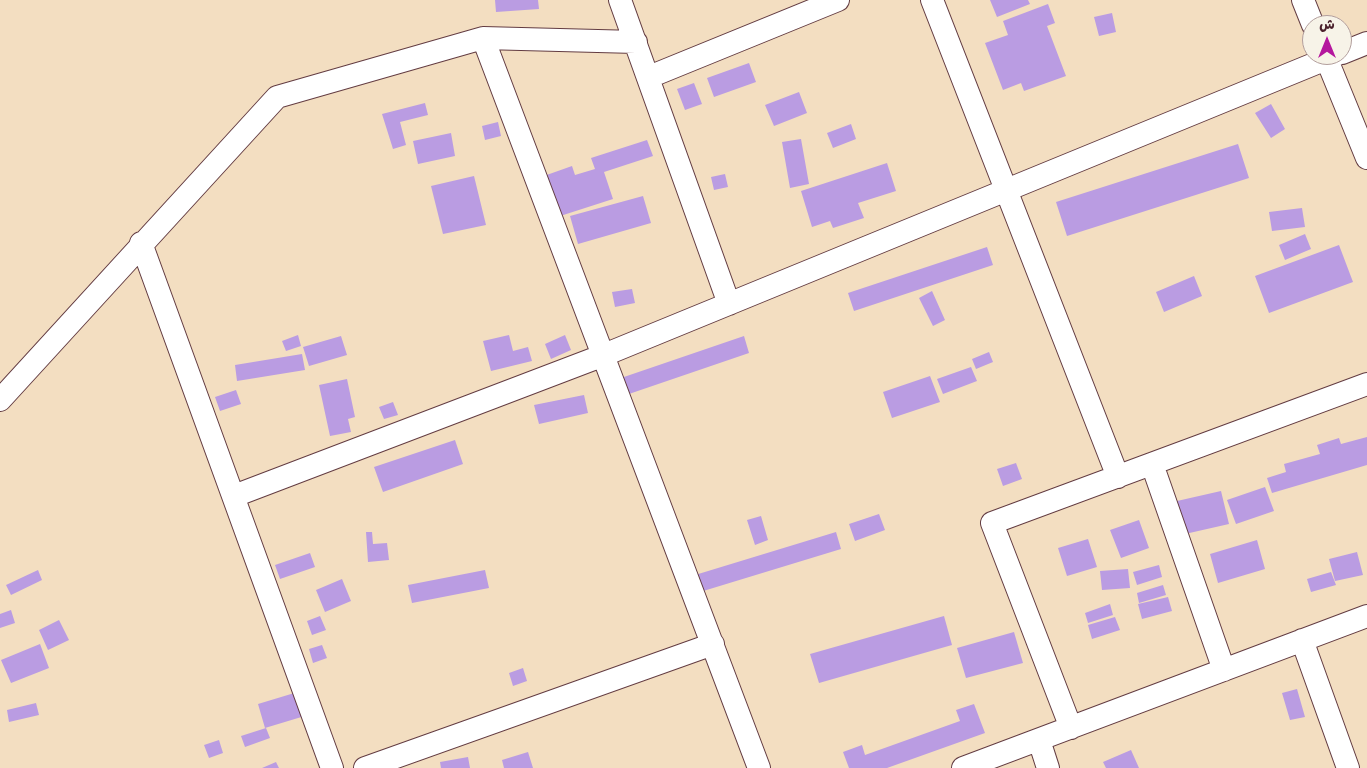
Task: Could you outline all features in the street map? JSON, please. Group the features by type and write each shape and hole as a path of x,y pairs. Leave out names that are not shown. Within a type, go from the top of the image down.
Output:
{"street":[{"path":"620,0 729,304"},
{"path":"649,77 838,0"},
{"path":"932,0 1118,476"},
{"path":"1303,0 1309,15"},
{"path":"0,400 141,243 278,97 484,38 636,42"},
{"path":"484,38 713,644 753,766"},
{"path":"1352,48 1367,43"},
{"path":"234,496 604,356 1308,65"},
{"path":"1335,65 1367,158"},
{"path":"141,243 332,768"},
{"path":"1071,728 992,523 1367,384"},
{"path":"1152,464 1224,670"},
{"path":"964,768 1367,616"},
{"path":"1302,640 1348,768"},
{"path":"373,767 713,644"},
{"path":"1039,740 1048,768"}],"building":[{"path":"495,0 538,0 539,9 496,12"},
{"path":"990,0 1028,0 1030,4 997,17"},
{"path":"1048,4 1055,23 1047,26 1066,76 1024,91 1021,83 1003,90 985,43 1008,35 1003,21"},
{"path":"1112,13 1116,32 1099,36 1094,17"},
{"path":"749,63 756,82 714,97 707,78"},
{"path":"694,83 702,104 685,110 677,89"},
{"path":"799,92 807,113 774,126 765,105"},
{"path":"425,103 428,115 400,122 406,145 393,149 382,114"},
{"path":"1271,104 1285,129 1271,138 1255,113"},
{"path":"498,122 501,136 485,140 482,126"},
{"path":"851,124 856,139 833,148 827,133"},
{"path":"451,133 455,156 418,164 413,141"},
{"path":"801,139 809,184 790,188 782,142"},
{"path":"647,140 653,156 604,172 613,199 554,218 541,177 572,166 575,175 595,169 591,158"},
{"path":"1238,144 1249,178 1067,236 1056,202"},
{"path":"887,163 896,191 858,203 864,218 833,228 830,221 812,227 801,191"},
{"path":"725,174 728,187 714,190 711,177"},
{"path":"474,176 486,225 443,234 431,186"},
{"path":"643,196 651,223 578,244 570,216"},
{"path":"1302,208 1305,227 1272,231 1269,212"},
{"path":"1305,234 1311,249 1285,260 1279,245"},
{"path":"1339,245 1353,282 1269,313 1255,276"},
{"path":"987,247 993,265 854,311 848,293"},
{"path":"1194,276 1202,296 1164,312 1156,292"},
{"path":"632,289 635,303 615,307 612,292"},
{"path":"932,291 945,320 933,326 919,298"},
{"path":"298,335 301,346 286,351 282,341"},
{"path":"509,335 513,351 528,347 532,361 491,371 483,341"},
{"path":"565,335 571,350 551,359 545,344"},
{"path":"341,336 347,355 309,366 303,347"},
{"path":"744,336 749,353 626,395 621,378"},
{"path":"989,352 993,362 976,369 972,359"},
{"path":"302,354 305,370 237,381 235,365"},
{"path":"971,367 977,381 943,394 937,379"},
{"path":"930,376 940,402 892,418 883,392"},
{"path":"347,379 355,417 348,419 351,432 330,436 319,385"},
{"path":"236,390 241,404 220,411 215,397"},
{"path":"584,395 588,413 539,424 534,405"},
{"path":"393,402 398,415 384,419 379,407"},
{"path":"1367,437 1367,465 1272,493 1267,478 1286,472 1284,464 1320,454 1317,445 1339,438 1341,444"},
{"path":"455,440 463,464 383,492 374,467"},
{"path":"1016,463 1022,479 1003,486 997,469"},
{"path":"1265,487 1274,511 1236,524 1227,500"},
{"path":"1221,491 1229,524 1185,534 1177,501"},
{"path":"879,514 885,530 855,541 849,524"},
{"path":"761,516 768,540 755,545 747,520"},
{"path":"1139,520 1149,548 1121,558 1110,530"},
{"path":"366,532 372,532 373,544 387,543 389,560 368,562"},
{"path":"836,532 841,549 700,592 695,575"},
{"path":"1088,539 1097,567 1067,576 1058,548"},
{"path":"1257,540 1265,569 1218,583 1210,554"},
{"path":"1357,552 1363,575 1335,581 1329,559"},
{"path":"310,553 315,567 280,579 275,565"},
{"path":"1159,565 1162,577 1137,585 1133,572"},
{"path":"1128,569 1130,588 1102,590 1100,571"},
{"path":"38,570 42,580 11,595 6,585"},
{"path":"485,570 489,588 412,603 408,585"},
{"path":"1331,572 1336,585 1311,592 1307,579"},
{"path":"342,579 351,601 325,612 316,590"},
{"path":"1163,585 1166,595 1139,603 1137,593"},
{"path":"1168,597 1172,611 1142,619 1138,604"},
{"path":"1110,604 1113,615 1088,623 1085,613"},
{"path":"11,610 15,623 0,628 0,614"},
{"path":"320,616 326,630 312,635 307,621"},
{"path":"944,616 952,645 819,683 810,654"},
{"path":"1115,617 1120,630 1092,639 1088,625"},
{"path":"59,620 69,640 48,650 39,630"},
{"path":"1014,632 1023,663 966,678 957,648"},
{"path":"40,644 49,668 11,683 1,660"},
{"path":"322,645 327,658 313,663 309,649"},
{"path":"523,668 527,681 513,686 509,673"},
{"path":"1297,689 1305,717 1290,720 1282,693"},
{"path":"301,691 308,715 265,728 258,704"},
{"path":"36,703 39,715 9,722 7,710"},
{"path":"974,704 985,733 887,768 849,768 843,752 862,745 865,755 960,721 956,710"},
{"path":"266,728 270,738 245,747 241,736"},
{"path":"219,740 223,753 209,758 204,745"},
{"path":"1131,750 1139,768 1106,768 1103,762"},
{"path":"528,752 533,768 504,768 502,760"},
{"path":"468,757 470,768 441,768 440,762"},
{"path":"276,762 279,768 262,768"}]}
